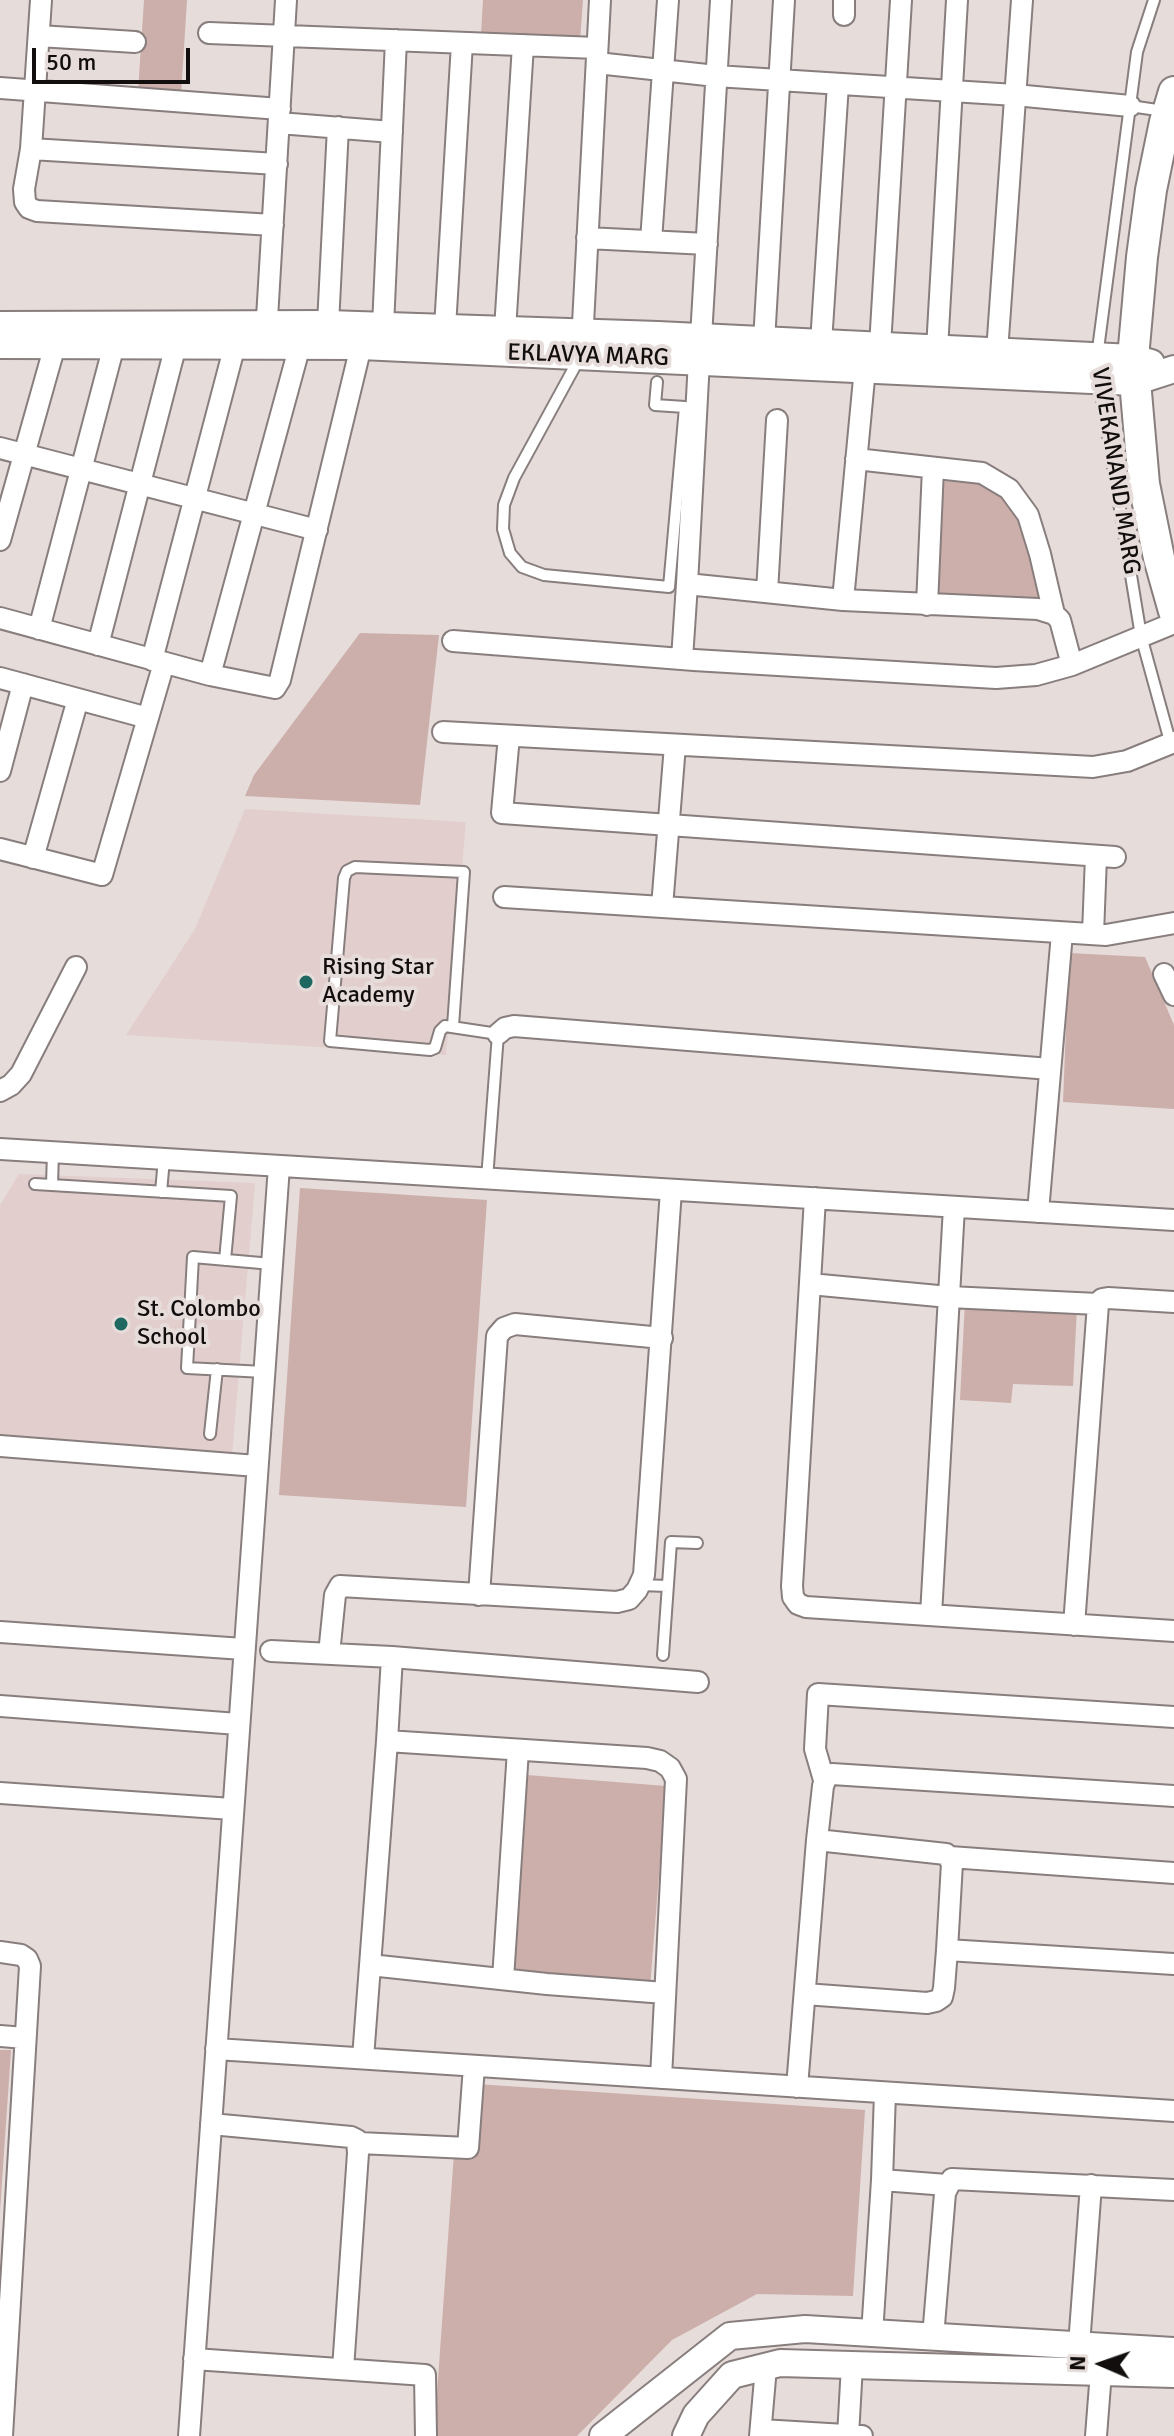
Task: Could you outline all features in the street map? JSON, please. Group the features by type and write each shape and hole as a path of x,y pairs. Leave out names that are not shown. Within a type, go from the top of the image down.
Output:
{"main road":[{"path":"1171,102 1149,203 1134,370 1144,484 1159,558 1174,611"}],"street":[{"path":"41,0 31,149 24,189 29,208 37,211 273,225"},
{"path":"266,335 286,0"},
{"path":"582,344 600,0"},
{"path":"651,241 668,0"},
{"path":"682,659 721,0"},
{"path":"764,341 784,0"},
{"path":"843,600 856,459 872,357 901,0"},
{"path":"937,349 957,0"},
{"path":"997,352 1022,0"},
{"path":"209,33 523,45 716,76 1015,95 1130,106"},
{"path":"39,36 135,42"},
{"path":"383,326 396,40"},
{"path":"445,328 462,43"},
{"path":"505,330 523,45"},
{"path":"821,343 838,84"},
{"path":"0,88 279,116 338,127 392,132"},
{"path":"328,324 338,127"},
{"path":"31,149 277,164"},
{"path":"587,238 707,244"},
{"name":"EKLAVYA MARG","path":"0,345 235,345 266,335 328,324 505,330 582,344"},
{"name":"EKLAVYA MARG","path":"0,325 266,335 300,345 582,344 1098,369 1174,368"},
{"name":"EKLAVYA MARG","path":"700,349 764,341 821,343 872,357 937,349 997,352 1098,369"},
{"path":"0,540 55,345"},
{"path":"39,629 114,345"},
{"path":"98,645 176,345"},
{"path":"0,849 102,875 148,718 195,498 235,345"},
{"path":"210,675 300,345"},
{"path":"0,618 210,675 271,688 279,685 361,346"},
{"path":"767,592 777,420"},
{"path":"0,448 317,530"},
{"path":"856,459 982,473 1009,489 1028,515 1054,614"},
{"path":"927,605 933,468"},
{"path":"687,584 843,600 1038,609 1054,614 1060,620 1072,665"},
{"path":"453,641 996,678 1036,675 1072,665 1174,623"},
{"path":"0,678 148,718"},
{"path":"0,771 23,684"},
{"path":"33,858 78,699"},
{"path":"443,732 1093,767 1127,761 1173,745"},
{"path":"509,736 502,813 1106,856 1093,934"},
{"path":"662,907 675,745"},
{"path":"504,897 1106,935 1174,923"},
{"path":"1038,1212 1062,933"},
{"path":"0,1091 21,1074 76,967"},
{"path":"1164,974 1174,995"},
{"path":"498,1034 514,1026 1050,1069"},
{"path":"0,1149 1174,1220"},
{"path":"189,2436 279,1166"},
{"path":"329,1654 335,1595 340,1586 617,1602 629,1599 644,1575 671,1190"},
{"path":"815,1198 792,1570 793,1597 798,1604 806,1607 1174,1631"},
{"path":"931,1615 954,1207"},
{"path":"810,1284 949,1297 1098,1304"},
{"path":"1074,1625 1098,1304 1108,1298 1174,1302"},
{"path":"479,1595 497,1336 504,1328 515,1324 662,1338"},
{"path":"0,1446 257,1466"},
{"path":"0,1632 243,1649"},
{"path":"271,1651 392,1657 698,1682"},
{"path":"363,2058 392,1657"},
{"path":"797,2087 824,1780 815,1749 818,1694 1174,1717"},
{"path":"0,1706 238,1724"},
{"path":"387,1741 647,1758 660,1761 670,1768 676,1779 661,2078"},
{"path":"503,1979 518,1750"},
{"path":"824,1780 832,1774 1174,1796"},
{"path":"0,1793 232,1809"},
{"path":"817,1840 941,1852 950,1857 1174,1873"},
{"path":"805,1994 927,2003 942,1997 950,1857"},
{"path":"947,1950 1174,1964"},
{"path":"0,1952 21,1955 30,1966 2,2436"},
{"path":"370,1965 665,1993"},
{"path":"0,2036 25,2038"},
{"path":"216,2049 1174,2111"},
{"path":"211,2124 351,2137 359,2143 468,2148 474,2066"},
{"path":"872,2334 885,2093"},
{"path":"343,2369 359,2143"},
{"path":"933,2337 947,2185 952,2179 1174,2190"},
{"path":"882,2180 947,2185"},
{"path":"1079,2345 1091,2185"},
{"path":"603,2436 730,2336 805,2329 1174,2351"},
{"path":"194,2359 425,2375 426,2436"},
{"path":"686,2436 696,2415 732,2375 780,2363 1174,2374"},
{"path":"848,2436 852,2365"},
{"path":"766,2367 760,2433 862,2436"},
{"path":"1096,2436 1101,2372"}],"lane":[{"name":"VIVEKANAND MARG","path":"1154,0 1137,52 1098,369 1141,636 1173,745"},
{"path":"1130,106 1171,102"},
{"path":"582,344 514,478 504,505 503,529 510,553 522,567 544,575 669,587 685,407 655,405 657,382"},
{"path":"453,1026 464,872 364,866 347,871 342,894 330,1041 430,1050 435,1048 440,1031 445,1026 498,1034 487,1179"},
{"path":"52,1185 53,1152"},
{"path":"161,1192 164,1159"},
{"path":"35,1184 231,1196 225,1260"},
{"path":"264,1372 187,1368 193,1257 272,1264"},
{"path":"210,1434 217,1369"},
{"path":"663,1655 671,1542 697,1543"},
{"path":"639,1585 668,1586"},
{"path":"243,1649 271,1651"}],"shaded area":[{"path":"144,0 187,0 181,95 138,92"},
{"path":"483,0 583,0 580,41 481,35"},
{"path":"938,481 984,482 1013,500 1033,542 1039,602 930,594"},
{"path":"360,633 439,635 420,805 245,796 254,775"},
{"name":"Rising Star Academy","path":"245,809 466,822 446,1055 126,1035 195,929"},
{"path":"1069,953 1145,957 1174,1025 1174,1109 1063,1102"},
{"name":"St. Colombo School","path":"19,1174 255,1183 232,1455 0,1444 0,1205"},
{"path":"300,1188 487,1200 466,1507 279,1495"},
{"path":"965,1301 1077,1307 1073,1386 1013,1384 1011,1403 960,1400"},
{"path":"527,1775 666,1786 650,1988 511,1977"},
{"path":"0,2050 11,2050 0,2211"},
{"path":"476,2084 865,2110 853,2296 757,2294 672,2340 577,2436 434,2436 454,2153 471,2154"}],"place":[{"name":"Rising Star Academy","path":"306,982"},
{"name":"St. Colombo School","path":"121,1324"}]}
